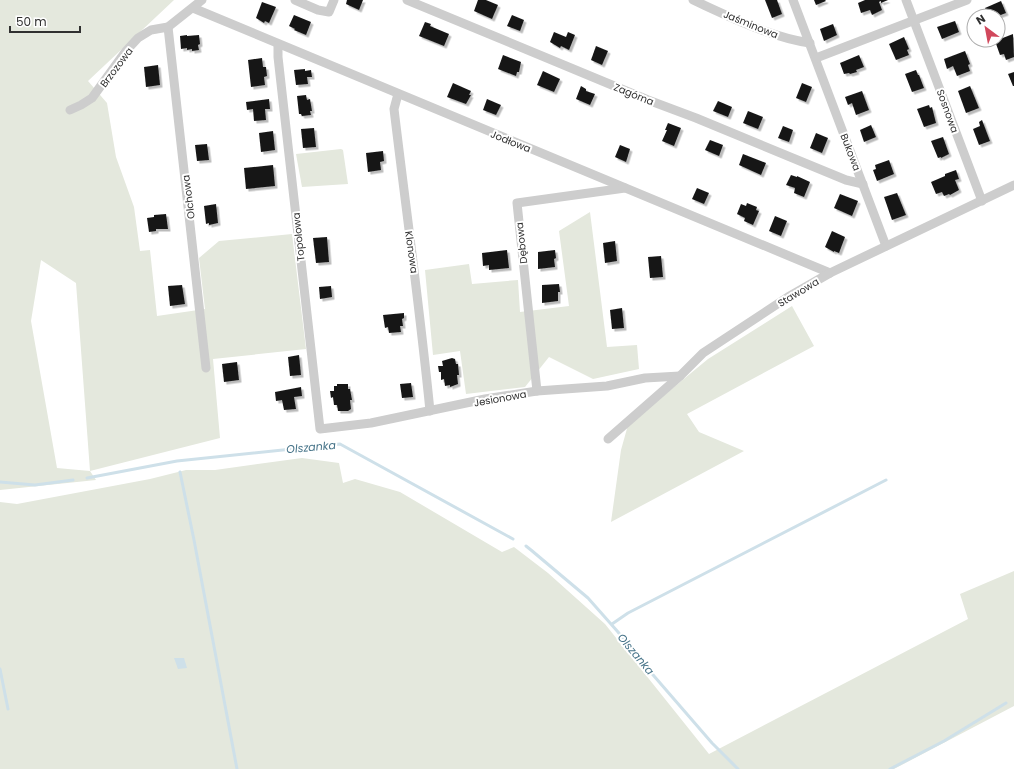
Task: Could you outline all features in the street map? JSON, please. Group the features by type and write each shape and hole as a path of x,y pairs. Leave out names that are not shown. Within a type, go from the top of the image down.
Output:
{"street":[{"name":"Brzozowa","path":"70,110 92,98 126,51 138,38 151,30 168,27 202,0"},
{"path":"295,0 318,10 329,12 334,0"},
{"name":"Zagórna","path":"407,0 648,100 696,118 839,177 863,184"},
{"name":"Jaśminowa","path":"693,0 765,31 794,41 810,44"},
{"name":"Bukowa","path":"793,0 886,246"},
{"name":"Sosnowa","path":"906,0 982,201"},
{"path":"816,58 965,1"},
{"name":"Jodłowa","path":"193,8 278,45 830,273"},
{"name":"Olchowa","path":"168,27 206,368"},
{"name":"Topolowa","path":"278,45 278,57 320,429"},
{"name":"Klonowa","path":"398,94 394,108 406,215 420,311 430,410"},
{"name":"Stawowa","path":"608,438 680,376 703,353 788,297 830,273 1014,185"},
{"name":"Dębowa","path":"537,391 517,203 626,188"},
{"name":"Jesionowa","path":"320,429 371,423 430,410 537,391 607,386 645,378 680,376"}],"shaded area":[{"path":"0,0 174,0 88,81 107,103 116,157 134,207 140,251 150,250 157,316 205,309 199,258 219,241 292,234 306,349 213,359 220,438 90,471 96,480 0,490","holes":["41,260 76,283 90,471 57,468 31,321"]},
{"path":"343,150 348,184 302,187 296,154"},
{"path":"590,212 607,347 637,345 639,369 593,379 549,357 525,387 466,394 460,351 433,355 425,270 469,264 472,284 518,280 520,312 569,306 559,231"},
{"path":"792,306 814,346 687,414 699,432 744,451 611,522 621,450 628,425 708,359"},
{"path":"302,458 339,463 343,483 355,479 400,492 502,552 514,547 548,573 605,624 709,754 968,619 960,594 1014,571 1014,706 894,769 0,769 0,502 17,504 150,479 186,470 215,470"},
{"path":"174,658 184,658 187,668 178,669"}],"building":[{"path":"347,0 363,0 359,10 346,4"},
{"path":"478,0 486,0 498,5 492,19 474,11"},
{"path":"765,0 777,0 782,14 772,18"},
{"path":"814,0 825,0 826,1 816,5"},
{"path":"865,0 888,0 881,3 881,1 879,2 882,10 872,15 870,10 861,13 858,3"},
{"path":"1001,1 1004,8 985,8"},
{"path":"262,2 276,7 269,23 265,21 264,23 256,18"},
{"path":"294,15 311,22 306,35 289,26"},
{"path":"512,15 524,20 520,31 507,26"},
{"path":"955,21 959,32 942,39 937,27"},
{"path":"425,22 431,24 430,26 449,34 444,46 419,36"},
{"path":"833,24 837,35 824,41 820,29"},
{"path":"554,32 566,37 568,32 575,35 569,50 561,46 560,48 550,42"},
{"path":"1013,34 1014,57 1006,60 1004,54 1000,55 998,48 1006,48 1006,37"},
{"path":"199,35 199,50 192,51 192,49 187,50 187,48 181,49 180,36"},
{"path":"904,37 909,49 907,50 909,55 896,60 889,44"},
{"path":"596,46 608,51 602,65 591,60"},
{"path":"965,51 970,64 968,65 970,71 957,76 953,66 947,69 944,59"},
{"path":"503,55 521,62 519,72 517,72 516,76 498,69"},
{"path":"859,55 864,67 856,70 857,72 844,74 840,63"},
{"path":"262,58 263,67 266,67 267,76 264,77 265,85 251,87 248,60"},
{"path":"158,65 160,85 146,87 144,67"},
{"path":"305,69 305,71 311,70 312,77 307,77 308,84 296,85 294,70"},
{"path":"916,70 924,88 912,92 905,74"},
{"path":"543,71 560,79 554,92 537,85"},
{"path":"1014,72 1014,86 1013,86 1008,74"},
{"path":"453,83 471,91 469,95 471,95 466,104 447,97"},
{"path":"802,83 812,87 806,102 796,98"},
{"path":"581,86 586,89 586,91 595,94 590,105 576,99"},
{"path":"970,86 979,108 966,113 958,91"},
{"path":"862,91 869,110 856,115 852,103 848,105 845,97"},
{"path":"306,95 307,100 310,99 312,111 310,111 311,115 302,116 299,114 297,96"},
{"path":"269,99 270,109 265,109 266,120 254,121 253,109 247,110 246,102"},
{"path":"487,99 501,105 496,115 483,110"},
{"path":"718,101 732,107 728,117 713,111"},
{"path":"929,105 930,108 932,107 936,123 924,127 917,109"},
{"path":"748,111 763,117 758,129 743,123"},
{"path":"982,120 990,141 979,145 973,129 980,126 979,122"},
{"path":"668,123 681,128 674,146 662,141 667,130 665,130"},
{"path":"871,125 876,137 864,142 860,130"},
{"path":"783,126 793,130 789,142 778,138"},
{"path":"314,128 316,147 303,148 301,129"},
{"path":"273,131 275,150 261,152 259,133"},
{"path":"816,133 828,138 822,153 810,148"},
{"path":"943,137 949,154 938,158 931,141"},
{"path":"710,140 723,145 719,156 705,150"},
{"path":"207,144 209,160 197,161 195,145"},
{"path":"620,145 630,149 626,162 615,157"},
{"path":"383,151 384,161 380,162 381,170 368,172 366,153"},
{"path":"743,154 766,163 761,175 739,165"},
{"path":"889,160 894,174 877,181 873,170 876,169 875,165"},
{"path":"273,165 275,186 246,189 244,168"},
{"path":"956,170 959,179 955,180 959,190 950,195 944,196 942,192 936,194 931,182"},
{"path":"791,175 810,182 804,197 794,193 795,188 786,185"},
{"path":"697,188 709,193 704,204 692,199"},
{"path":"897,193 906,215 892,220 884,197"},
{"path":"840,194 858,201 852,216 834,208"},
{"path":"747,203 757,207 756,210 759,211 753,225 744,221 745,218 737,214 741,204 746,206"},
{"path":"216,204 218,223 209,225 209,223 206,224 204,206"},
{"path":"166,214 168,229 156,229 156,231 149,232 147,218 154,217 154,215"},
{"path":"775,216 787,221 781,236 769,231"},
{"path":"832,231 845,237 839,253 825,247"},
{"path":"327,237 329,262 316,263 313,238"},
{"path":"615,241 617,261 605,263 603,243"},
{"path":"507,250 509,268 489,270 489,265 483,266 482,253"},
{"path":"555,250 555,267 538,269 538,252"},
{"path":"661,256 663,277 650,278 648,257"},
{"path":"559,284 560,292 558,292 558,301 542,303 542,285"},
{"path":"182,285 185,304 170,306 168,286"},
{"path":"331,286 332,297 320,299 319,287"},
{"path":"622,308 624,328 612,329 610,310"},
{"path":"404,313 404,318 402,319 403,326 400,326 401,332 389,333 388,327 385,328 383,315"},
{"path":"299,355 301,375 290,376 288,357"},
{"path":"452,358 455,359 456,364 458,364 459,375 457,375 458,384 450,387 450,385 445,386 444,379 441,380 441,372 439,372 438,366 443,366 442,361"},
{"path":"237,362 239,380 224,382 222,364"},
{"path":"411,383 413,397 402,398 400,384"},
{"path":"337,384 348,384 348,389 350,389 352,400 350,400 351,409 348,411 338,411 337,405 334,405 333,397 331,398 330,391 334,391 334,386 337,386"},
{"path":"301,387 302,396 294,397 296,409 284,410 282,400 276,401 275,392"}],"waterway":[{"name":"Olszanka","path":"87,478 177,461 340,444 513,539"},
{"path":"180,472 237,769"},
{"name":"Olszanka","path":"0,482 35,485 73,480"},
{"path":"612,624 628,613 886,480"},
{"name":"Olszanka","path":"526,546 588,598 712,743 738,769"},
{"path":"0,669 8,709"},
{"path":"890,769 944,741 1006,703"}]}
